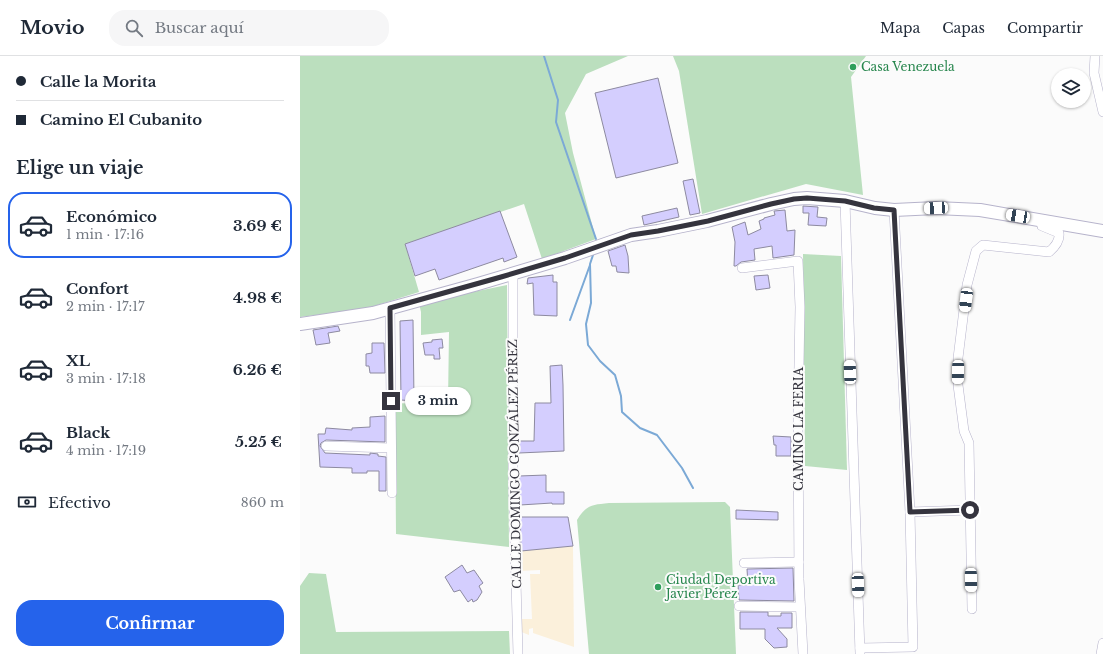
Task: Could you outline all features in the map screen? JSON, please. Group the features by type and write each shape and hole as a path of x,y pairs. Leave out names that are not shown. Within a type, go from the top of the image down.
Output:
{"main road":[{"path":"300,324 355,316 390,308 513,274 631,235 708,221 794,199 807,198 845,201 874,208 894,210 956,208 980,210 1103,231"}],"street":[{"path":"1095,56 1094,73 1103,112"},
{"path":"845,201 860,651 913,647 910,512 894,210"},
{"path":"972,609 969,443 964,431 958,385 958,358 967,285 976,251 983,245 1050,252 1055,247 1060,233 1042,226 1044,220"},
{"name":"CAMINO LA FERIA","path":"742,268 798,261 800,307 798,422 799,562 803,654"},
{"name":"CALLE DOMINGO GONZÁLEZ PÉREZ","path":"513,274 513,472 518,654"},
{"path":"390,308 392,493"},
{"path":"326,446 391,448"},
{"path":"910,512 970,510"},
{"path":"744,563 799,562"},
{"path":"740,606 800,607"},
{"path":"1100,654 1103,643"}],"shaded area":[{"path":"573,546 574,647 533,633 533,628 529,629 529,635 519,631 519,619 532,619 530,574 540,574 540,570 519,571 520,551"}],"green space":[{"path":"300,56 628,56 586,74 565,113 573,153 596,239 542,259 524,204 405,244 419,292 365,309 300,317"},
{"path":"673,56 866,56 851,77 863,195 806,184 702,214 679,71"},
{"path":"803,254 841,256 847,470 805,466"},
{"path":"507,285 509,547 396,534 395,403 422,404 448,402 449,332 421,335 421,312 419,303"},
{"name":"Ciudad Deportiva Javier Pérez","path":"725,502 730,507 736,654 589,654 577,520 584,511 590,506 609,503"},
{"path":"309,573 326,574 336,632 509,631 510,654 300,654 300,586"}],"building":[{"path":"658,78 678,163 616,178 595,93"},
{"path":"693,179 700,213 690,215 683,181"},
{"path":"803,206 818,207 817,217 827,218 826,226 808,225 809,213 803,213"},
{"path":"677,208 679,217 644,225 642,216"},
{"path":"785,210 787,231 795,230 794,255 773,258 772,246 754,249 755,260 741,262 734,266 735,242 732,227 745,222 748,235 761,229 759,221 775,215 774,211"},
{"path":"500,211 517,257 504,262 503,258 439,280 435,269 415,276 405,244"},
{"path":"625,245 628,256 629,273 617,272 616,266 612,266 608,251"},
{"path":"553,275 553,282 557,282 557,316 534,315 533,283 527,284 528,278"},
{"path":"768,275 770,288 756,290 754,276"},
{"path":"413,320 414,401 401,400 400,321"},
{"path":"338,326 340,331 328,333 330,343 316,345 313,330"},
{"path":"442,339 443,348 439,348 440,359 434,359 434,355 425,355 423,343"},
{"path":"372,343 384,343 385,373 370,373 369,366 366,366 366,354 372,353"},
{"path":"562,365 564,451 519,453 519,441 534,441 535,403 551,403 550,366"},
{"path":"385,416 385,442 326,440 321,443 320,446 325,453 370,455 370,453 386,457 386,491 379,491 379,471 352,473 352,468 320,467 318,434 325,434 326,428 352,430 352,428 370,427 370,417"},
{"path":"773,436 791,437 791,456 776,456 776,445 774,445"},
{"path":"546,475 546,492 564,492 564,504 552,503 520,505 519,476"},
{"path":"736,510 778,512 778,520 736,519"},
{"path":"520,517 568,517 573,546 521,551"},
{"path":"462,565 467,573 474,570 483,583 479,586 482,592 477,600 473,602 472,599 468,602 460,590 454,592 445,577"},
{"path":"793,568 794,601 739,600 738,585 748,585 747,569"},
{"path":"740,612 768,612 768,616 781,616 781,613 792,613 792,628 777,628 787,639 787,647 774,648 765,639 765,629 740,629"}],"waterway":[{"path":"544,56 558,100 556,122 596,239"},
{"path":"593,255 590,264 591,303 586,324 588,345 600,361 615,375 621,396 622,412 640,428 657,435 682,468 693,488"},
{"path":"570,320 590,265"}],"place":[{"name":"Casa Venezuela","path":"853,67"},
{"name":"Ciudad Deportiva Javier Pérez","path":"658,587"}],"route":[{"path":"391,401 390,308 565,258 631,235 708,221 794,199 807,198 845,201 874,208 894,210 910,512 970,510"}]}
